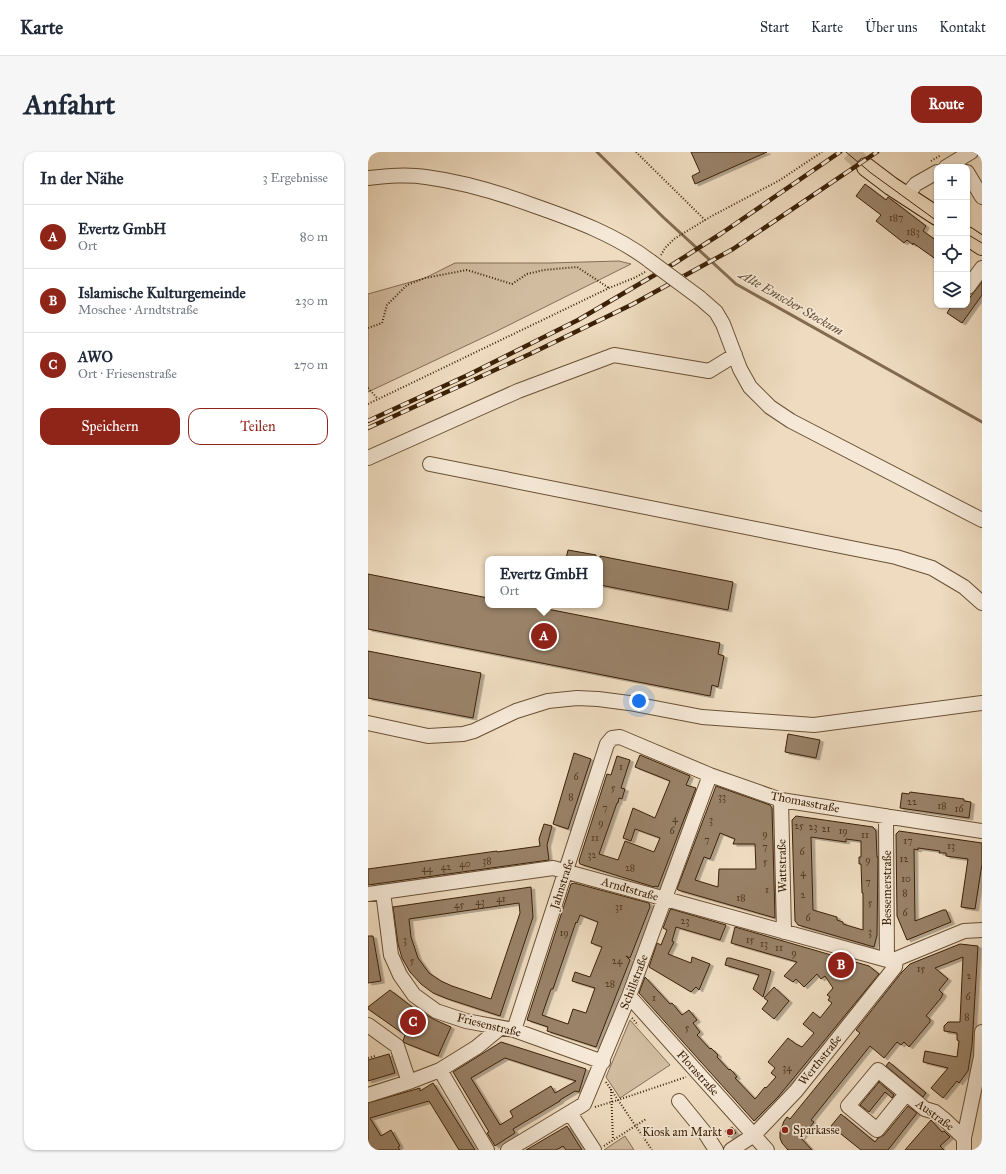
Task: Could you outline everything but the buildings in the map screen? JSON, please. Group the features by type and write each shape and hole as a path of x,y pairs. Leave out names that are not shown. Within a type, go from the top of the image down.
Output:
{"main road":[{"path":"866,167 934,214"},
{"path":"970,238 982,246"}],"street":[{"path":"953,164 965,159"},
{"path":"906,196 916,184 934,174"},
{"path":"368,178 400,175 457,182 507,196 567,217 604,233 634,249 700,298 716,312 723,324 740,369 750,387 770,406 790,421 982,520"},
{"path":"970,177 982,197"},
{"path":"970,284 982,268"},
{"path":"368,458 518,391 614,355 709,371 735,355"},
{"path":"430,464 896,557 932,568 964,587 982,603"},
{"path":"368,723 428,736 463,734 474,731 516,711 548,702 578,698 629,703 702,717 814,724 982,703"},
{"name":"Thomasstraße","path":"612,738 620,737 710,775 781,800 982,831"},
{"name":"Jahnstraße","path":"514,1030 567,871 607,744 612,738"},
{"name":"Schillstraße","path":"584,1104 601,1067 629,996 710,775"},
{"name":"Wattstraße","path":"781,800 784,932"},
{"name":"Bessemerstraße","path":"886,816 892,959"},
{"name":"Arndtstraße","path":"368,894 552,868 784,932 892,959"},
{"name":"Friesenstraße","path":"383,892 391,955 400,975 414,995 436,1011 466,1021 514,1030 601,1067"},
{"path":"892,959 964,931 982,930"},
{"name":"Werthstraße","path":"731,1150 754,1135 796,1091 895,967 892,959"},
{"name":"Florastraße","path":"629,996 767,1150"},
{"path":"368,1024 397,1046 409,1082"},
{"path":"368,1095 440,1070 477,1047 500,1028"},
{"name":"Austraße","path":"964,1144 977,1094 982,1032"},
{"path":"440,1070 487,1150"},
{"name":"Austraße","path":"906,1094 945,1120 964,1144"},
{"path":"679,1101 705,1133 716,1150"},
{"path":"508,1150 584,1104"},
{"path":"570,1113 598,1148"}],"path":[{"path":"636,152 705,220"},
{"path":"368,404 609,288 634,278 650,269 653,262 674,239 705,220 780,180 822,152"},
{"path":"368,328 382,323 387,305 407,285 425,278 467,270 512,284 526,274 544,270 577,267 609,288"},
{"path":"368,388 378,400"},
{"path":"630,1017 641,1028"},
{"path":"368,1058 375,1056"},
{"path":"601,1067 611,1089 652,1150"},
{"path":"584,1104 594,1107 686,1078 681,1072"},
{"path":"611,1089 613,1140"},
{"path":"598,1148 646,1119"}],"shaded area":[{"path":"619,261 631,264 495,332 368,392 368,294 425,278 455,263"},
{"path":"630,1020 670,1065 620,1098 606,1077"},
{"path":"625,1136 634,1150 604,1150"}],"waterway":[{"name":"Alte Emscher Stockum","path":"597,152 663,217 736,284 982,422"}],"tunnel":[{"path":"850,152 866,167"}],"tram line":[{"path":"846,152 871,173 934,219"},
{"path":"970,236 982,243"}],"railway":[{"path":"368,421 470,374 578,320 675,263 722,233 840,152"},
{"path":"368,428 530,354 633,304 733,249 877,152"}],"place":[{"name":"Evertz GmbH","path":"544,636"},
{"name":"Islamische Kulturgemeinde","path":"841,965"},
{"name":"AWO","path":"413,1022"},
{"name":"Sparkasse","path":"785,1130"},
{"name":"Kiosk am Markt","path":"730,1132"}]}
